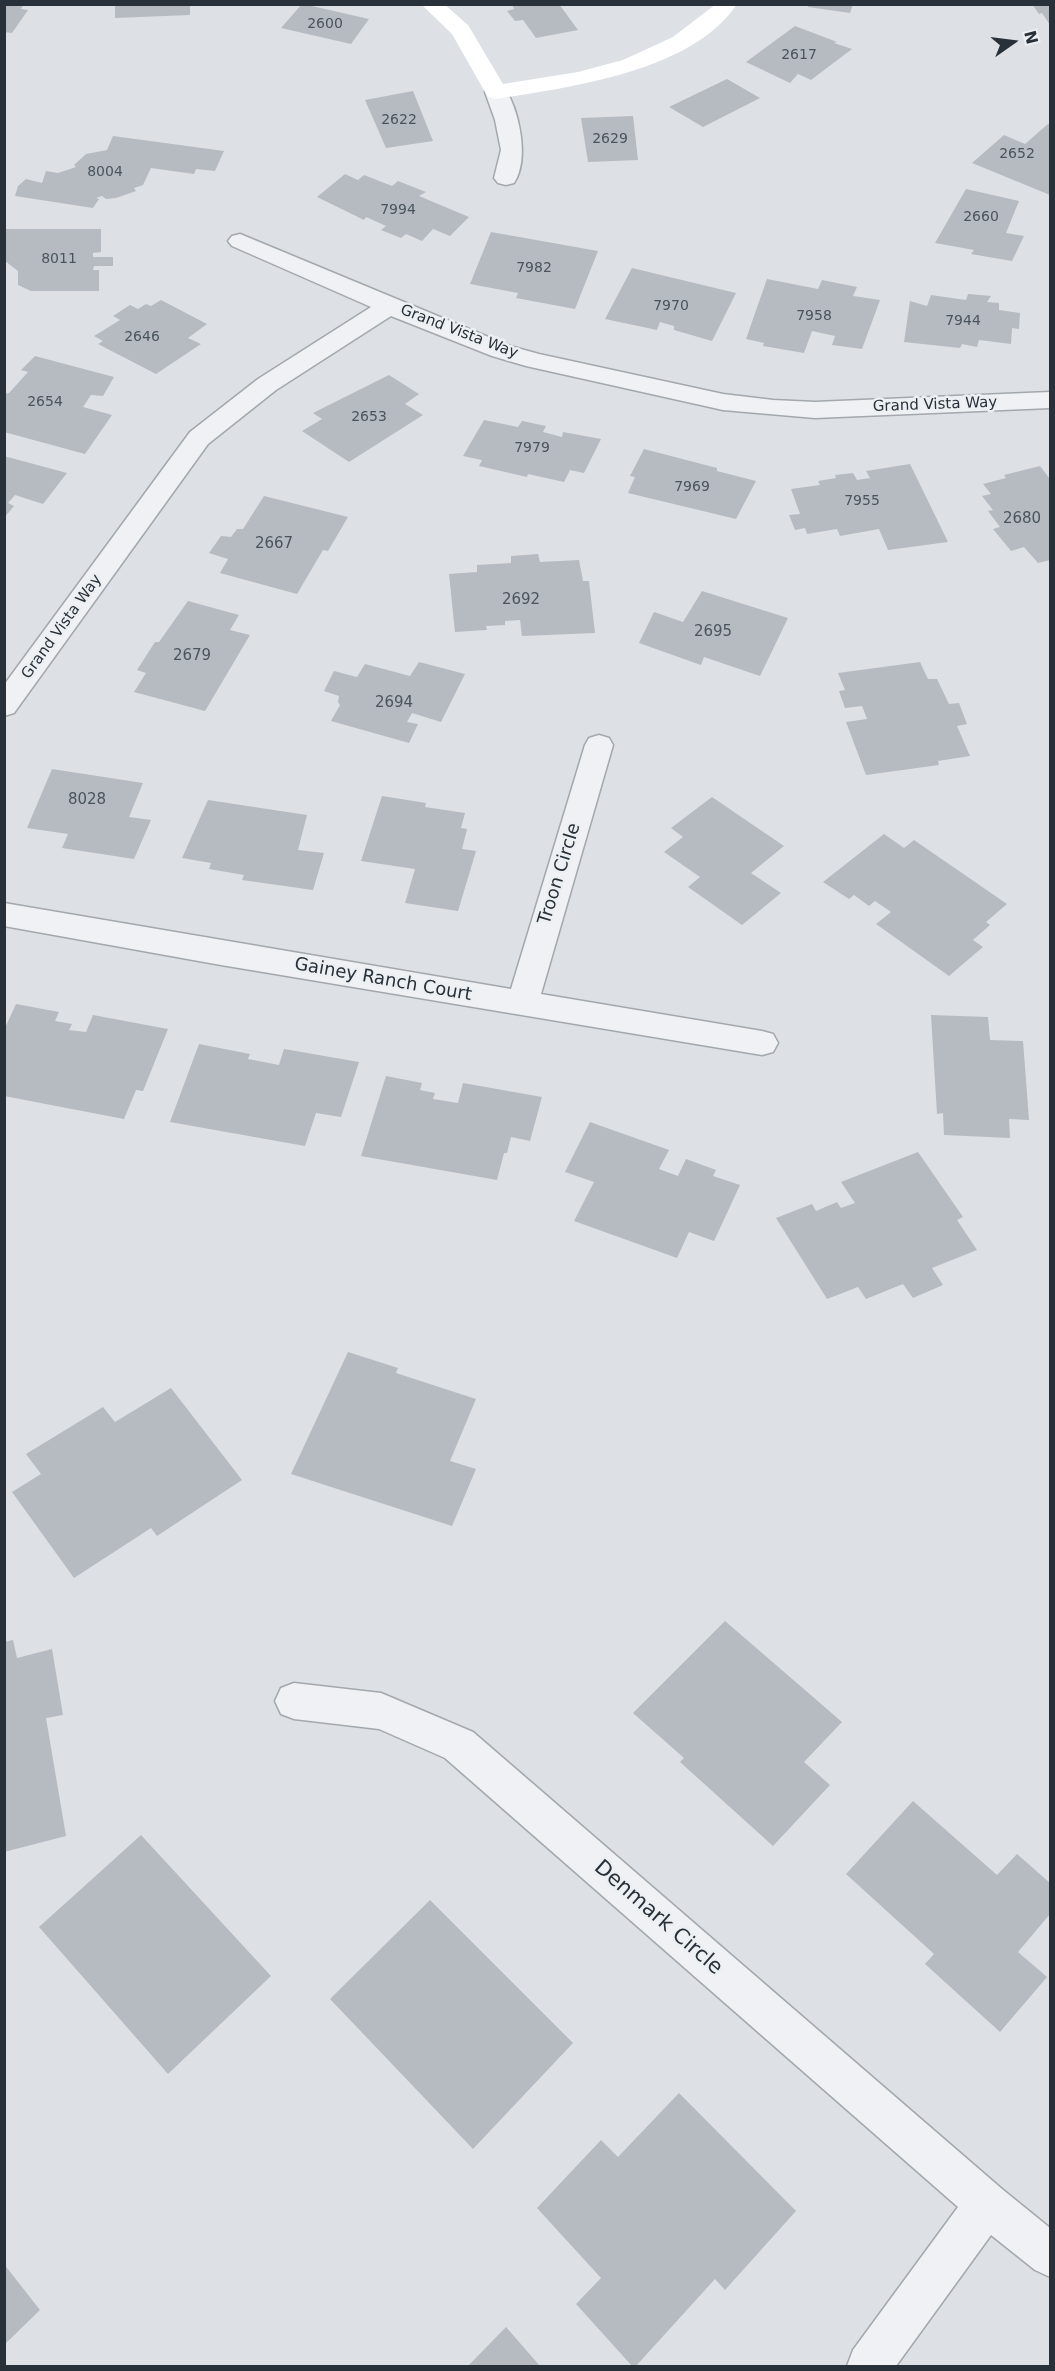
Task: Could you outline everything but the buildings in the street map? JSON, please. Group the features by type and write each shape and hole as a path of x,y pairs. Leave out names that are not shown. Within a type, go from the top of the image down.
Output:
{"street":[{"path":"431,4 460,30 496,92 506,120 512,150 506,178"},
{"path":"496,92 597,74 665,52 690,37 723,11 727,4"},
{"path":"240,241 389,306"},
{"name":"Grand Vista Way","path":"4,706 199,438 225,415 263,388 389,306 501,351 535,361 723,402 815,410 1050,400"},
{"name":"Troon Circle","path":"522,1004 599,745"},
{"name":"Gainey Ranch Court","path":"4,914 522,1004 762,1043"},
{"name":"Denmark Circle","path":"294,1701 381,1711 459,1745 987,2204 1050,2255"},
{"path":"869,2367 987,2204"}]}
